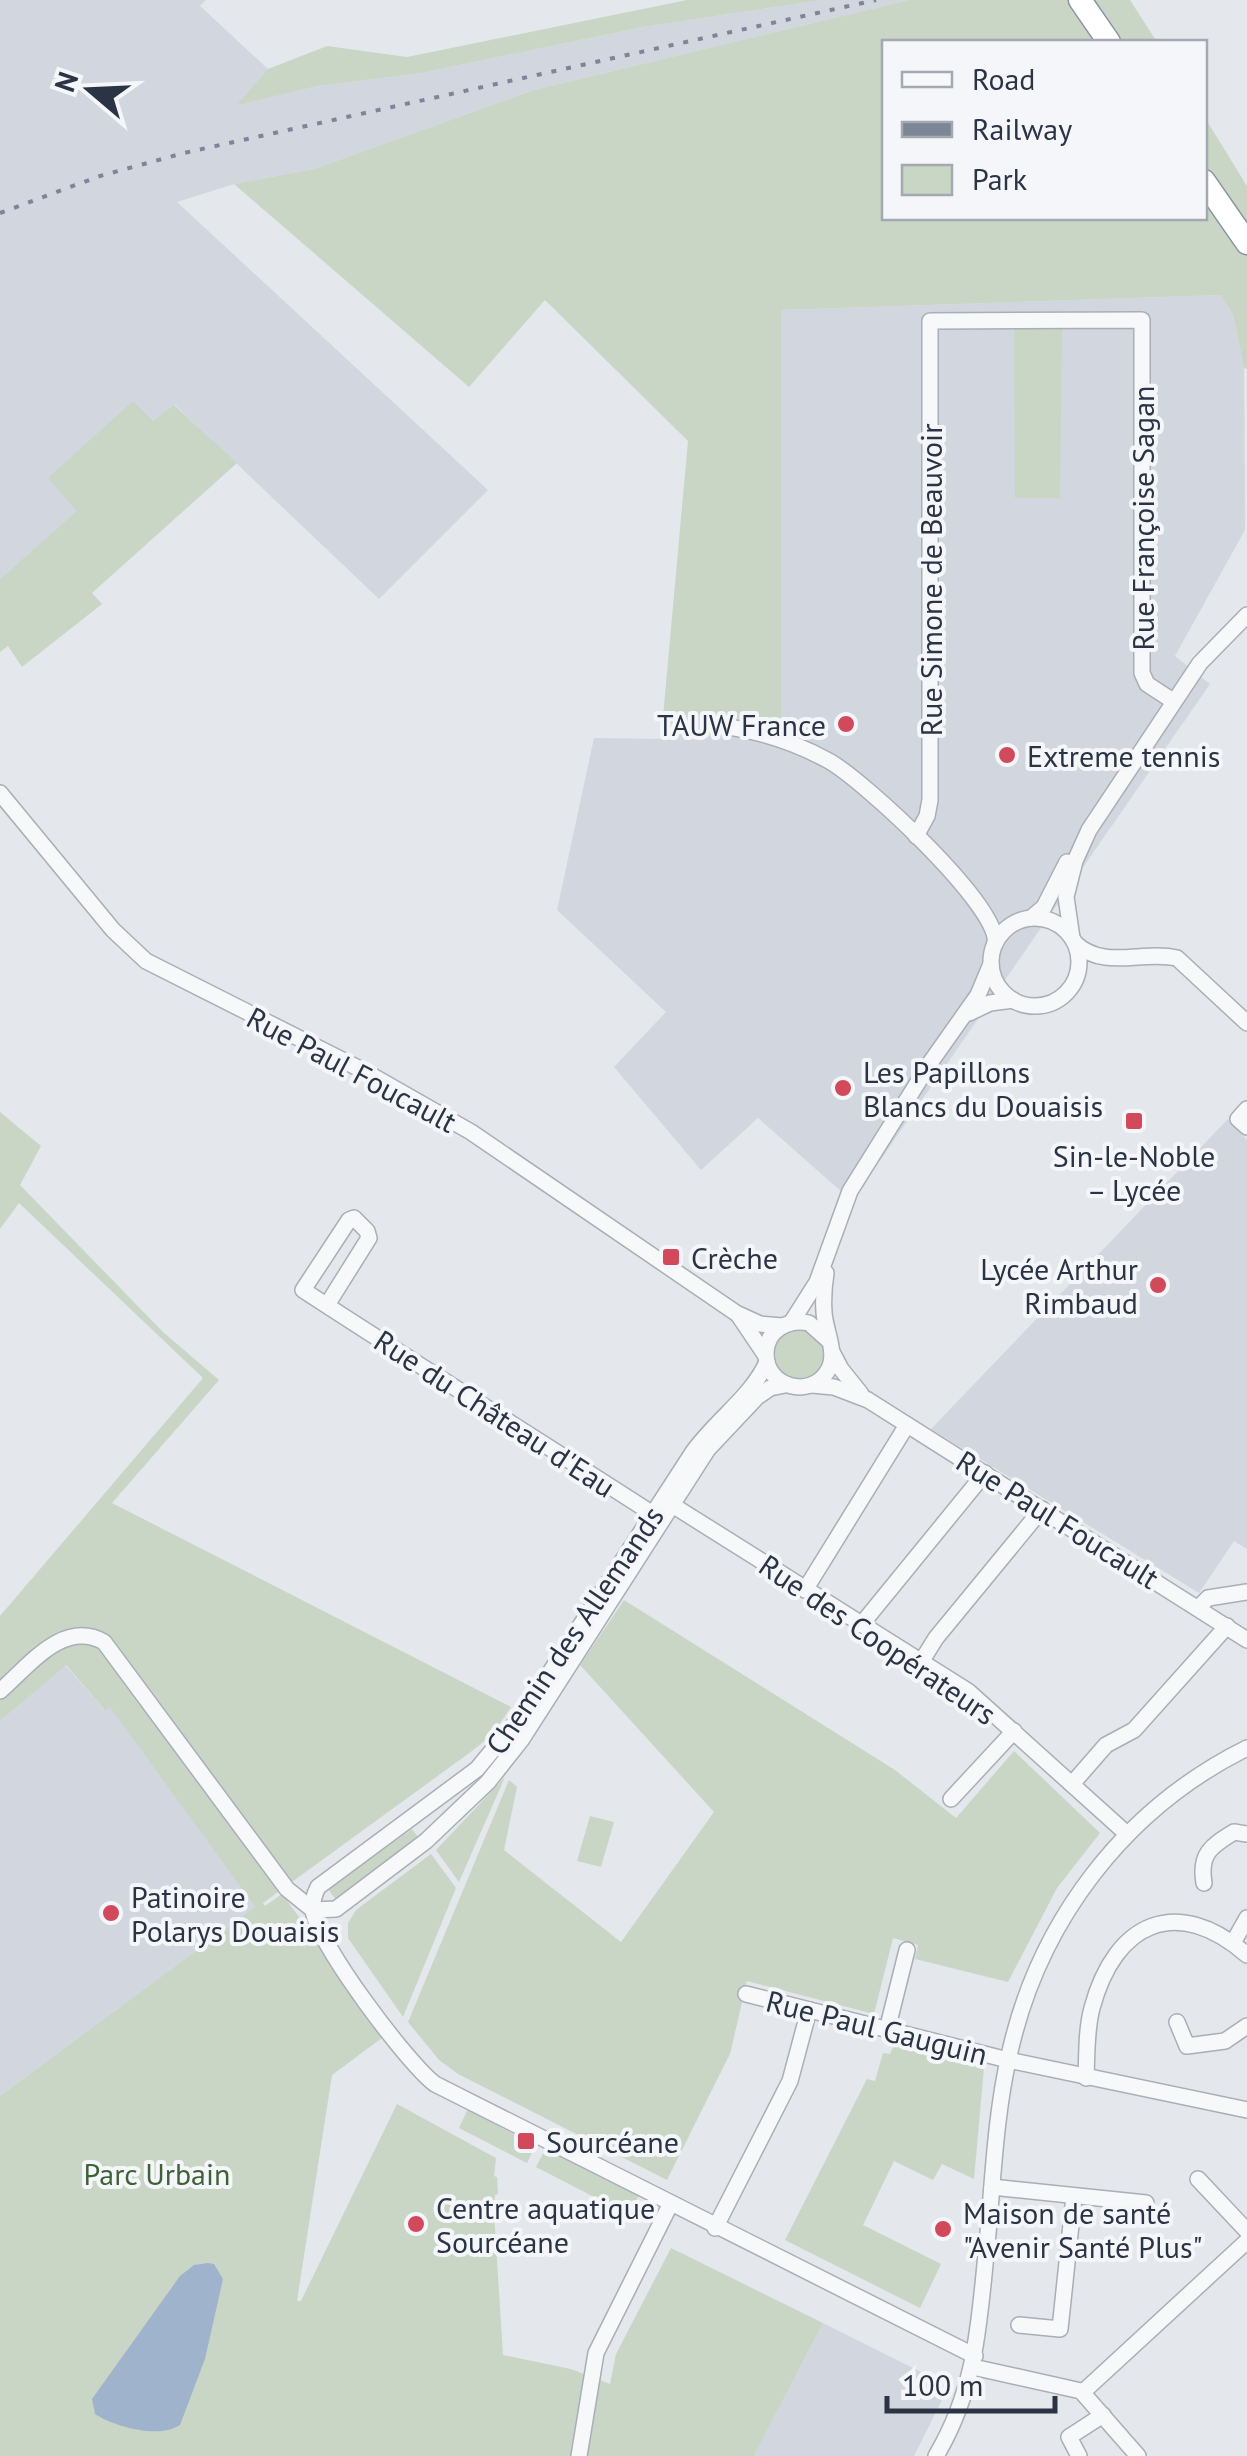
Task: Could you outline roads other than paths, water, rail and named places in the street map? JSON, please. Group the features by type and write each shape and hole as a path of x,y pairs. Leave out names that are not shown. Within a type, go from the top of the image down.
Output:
{"highway":[{"path":"1080,0 1108,40"},
{"path":"1207,185 1247,243"}],"street":[{"name":"Rue Françoise Sagan","path":"930,321 1142,320 1142,672 1150,687 1173,701"},
{"name":"Rue Simone de Beauvoir","path":"916,836 927,816 930,800 930,321"},
{"path":"994,944 1006,928 1028,919 1044,906 1074,850 1173,701 1209,651 1247,615"},
{"path":"712,725 774,737 831,762 878,796 978,904 995,931 991,964 981,991 850,1191 813,1289 770,1338 766,1359 773,1375 785,1385 812,1385 826,1373 830,1346 824,1301 829,1249"},
{"name":"Rue Paul Foucault","path":"0,793 113,930 146,960 442,1115 736,1313 760,1324 786,1324"},
{"path":"1073,985 1079,965 1066,897 1074,862 1089,830"},
{"path":"978,904 1006,919 1051,921 1097,956 1177,958 1247,1023"},
{"path":"991,964 996,982 1013,1000 1030,1006 1044,1005 1063,996 1091,967 1122,959"},
{"path":"958,1022 984,1005 1013,1000"},
{"path":"354,1218 369,1238 327,1305 303,1290 354,1218"},
{"name":"Rue du Château d'Eau","path":"327,1305 657,1517"},
{"name":"Rue Paul Foucault","path":"736,1313 766,1359"},
{"path":"786,1324 812,1324 830,1346"},
{"name":"Rue Paul Foucault","path":"830,1346 844,1374 868,1400"},
{"name":"Chemin des Allemands","path":"657,1517 522,1738 495,1774 426,1841 336,1909 313,1910 318,1887 472,1774 497,1749 667,1502 705,1435 757,1380 766,1359"},
{"name":"Chemin des Allemands","path":"667,1502 728,1427 762,1394 785,1385"},
{"name":"Rue Paul Foucault","path":"812,1385 834,1387 868,1400 1247,1640"},
{"path":"805,1590 908,1425"},
{"path":"861,1625 985,1473"},
{"name":"Rue des Coopérateurs","path":"667,1502 974,1696 1127,1834"},
{"path":"921,1662 936,1638 1042,1509"},
{"path":"1199,1607 1208,1598 1247,1592"},
{"path":"1072,1784 1106,1746 1134,1730 1227,1626"},
{"path":"0,1691 66,1636 88,1635 104,1642 287,1890 313,1910 325,1942 423,2074 446,2091 974,2362 1083,2392 1138,2456"},
{"path":"951,1799 1014,1731"},
{"path":"936,2456 960,2410 974,2362 1008,2060 1029,1987 1050,1940 1091,1875 1127,1834 1194,1779 1247,1748"},
{"path":"1204,1883 1202,1864 1206,1851 1234,1832 1247,1834"},
{"path":"1233,1943 1247,1918"},
{"path":"1086,2078 1093,2004 1108,1968 1130,1938 1150,1925 1177,1922 1204,1927 1247,1955"},
{"path":"887,2030 906,1950"},
{"name":"Rue Paul Gauguin","path":"746,1994 1008,2060 1247,2110"},
{"path":"716,2228 790,2082 810,2010"},
{"path":"1177,2022 1187,2046 1225,2041 1247,2026"},
{"path":"1198,2179 1247,2231"},
{"path":"992,2187 1146,2203"},
{"path":"1020,2325 1060,2330 1074,2196"},
{"path":"579,2456 596,2352 670,2204"},
{"path":"1083,2392 1247,2240"},
{"path":"1078,2456 1069,2437 1103,2415"}],"water":[{"path":"214,2264 223,2279 205,2359 180,2425 161,2431 137,2430 95,2414 92,2399 180,2276 194,2265"}],"railway":[{"path":"0,213 100,176 184,153 876,0"}],"place":[{"name":"TAUW France","path":"846,724"},
{"name":"Extreme tennis","path":"1007,755"},
{"name":"Les Papillons Blancs du Douaisis","path":"843,1088"},
{"name":"Sin-le-Noble – Lycée","path":"1134,1121"},
{"name":"Crèche","path":"671,1257"},
{"name":"Lycée Arthur Rimbaud","path":"1158,1285"},
{"name":"Patinoire Polarys Douaisis","path":"111,1913"},
{"name":"Sourcéane","path":"526,2141"},
{"name":"Centre aquatique Sourcéane","path":"416,2224"},
{"name":"Maison de santé \"Avenir Santé Plus\"","path":"943,2229"}],"park label":[{"name":"Parc Urbain","path":"157,2173"}]}
